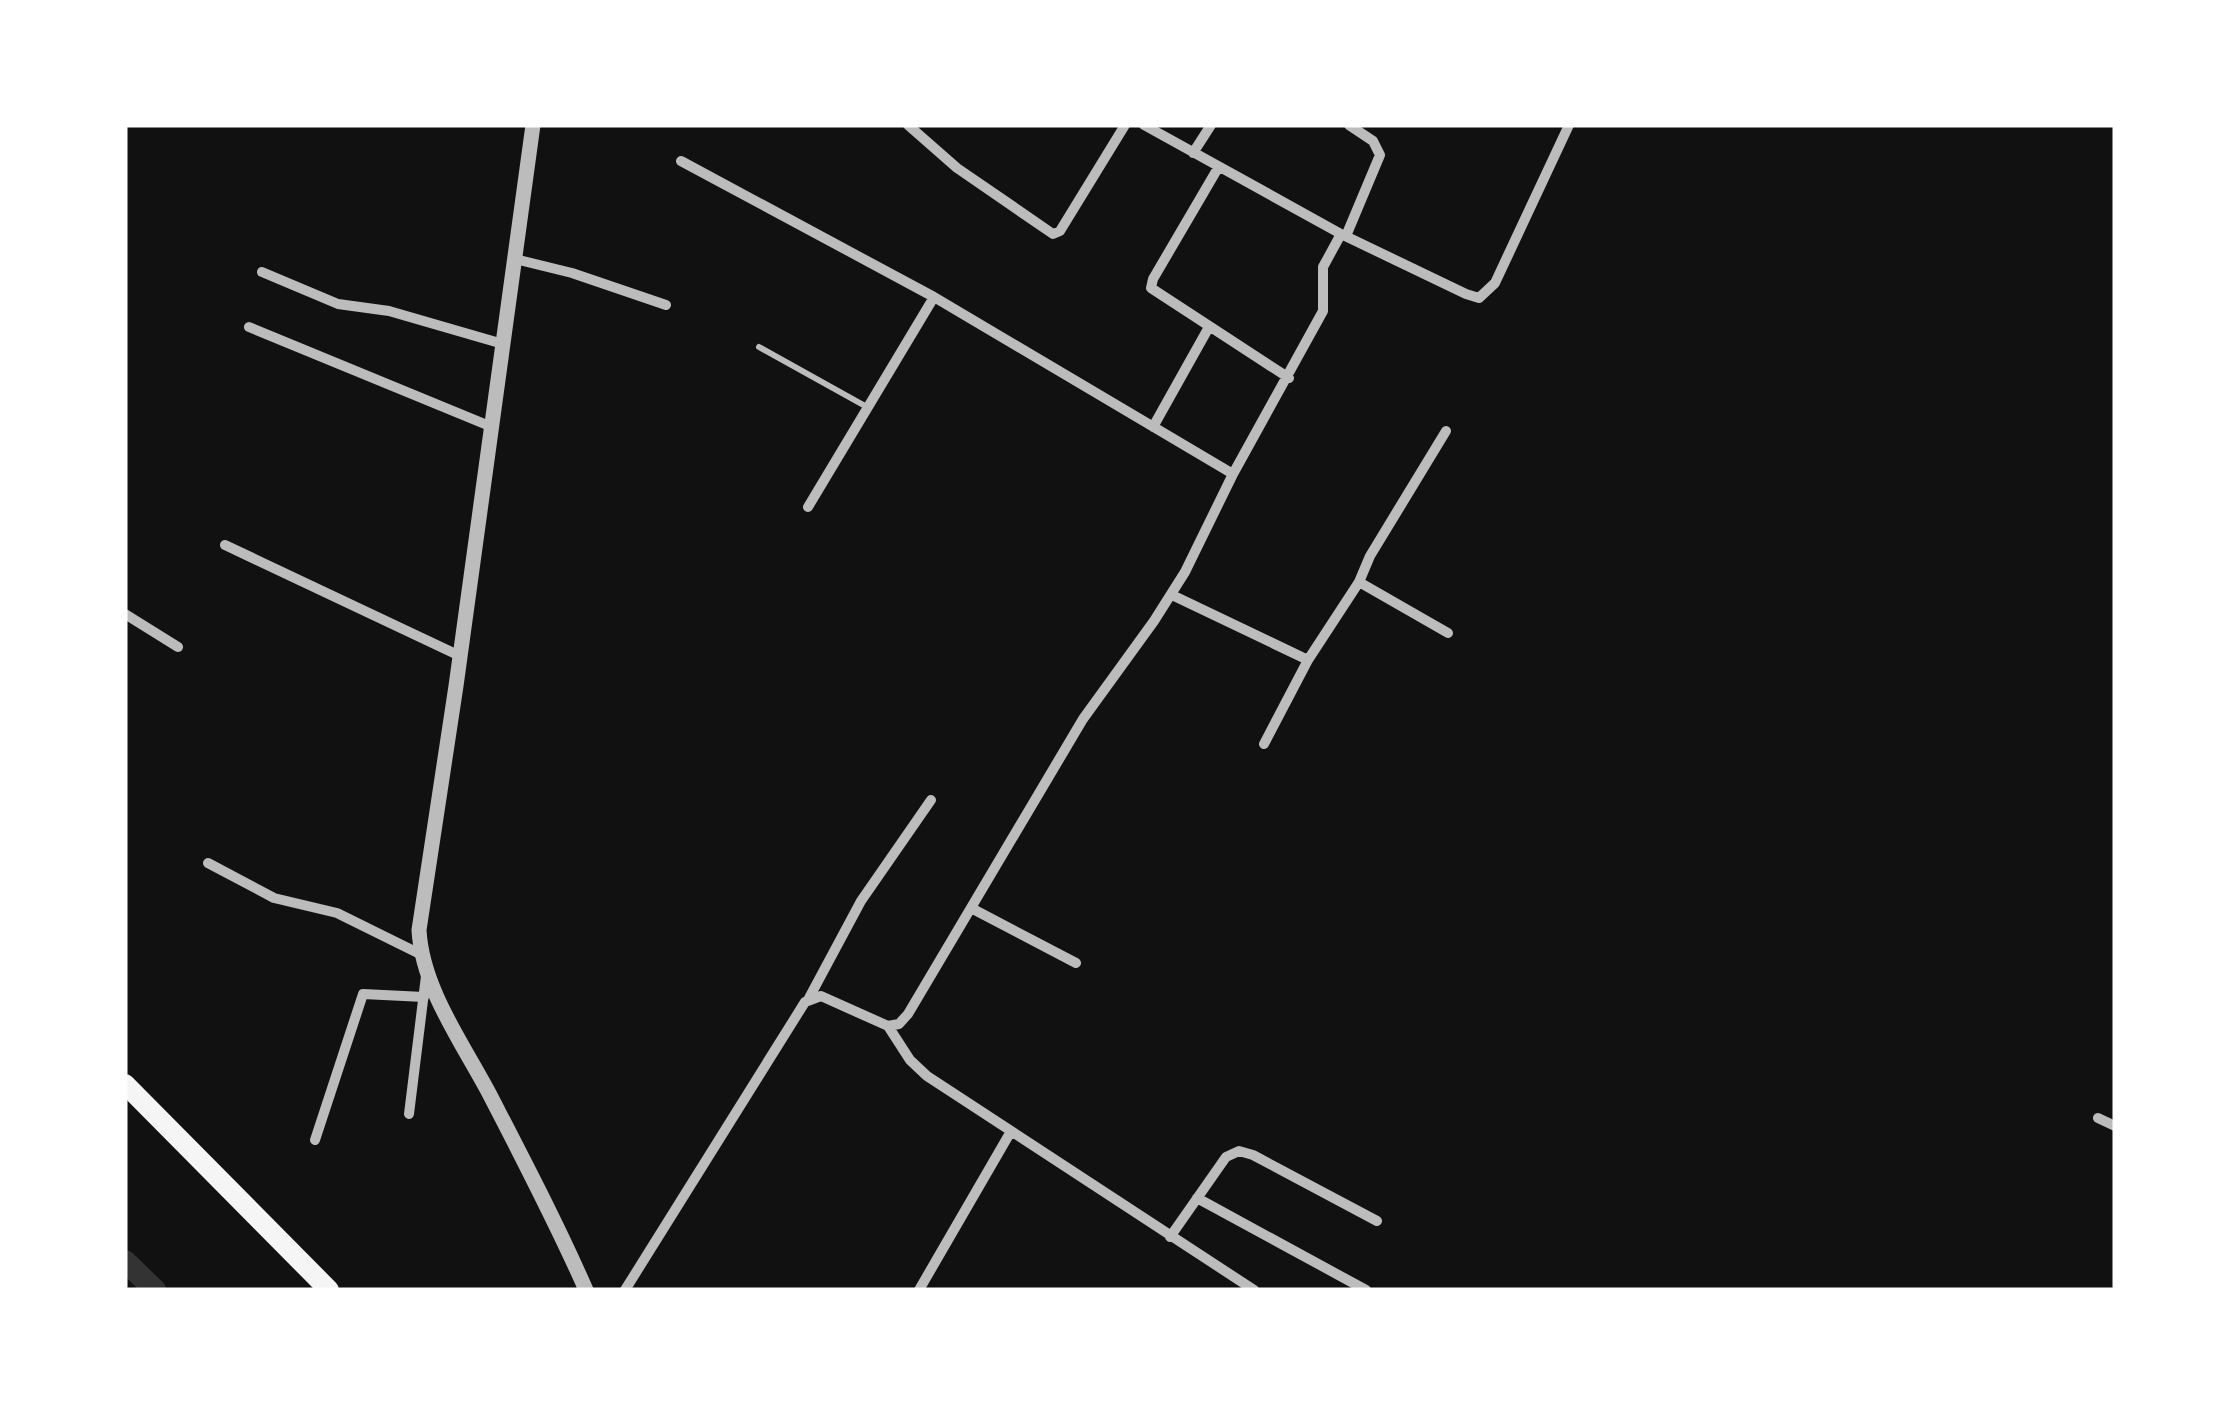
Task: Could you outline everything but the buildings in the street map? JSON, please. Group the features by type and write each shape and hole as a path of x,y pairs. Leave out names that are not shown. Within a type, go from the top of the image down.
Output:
{"highway":[{"path":"125,1084 329,1290"}],"street":[{"path":"534,125 419,930 420,954 586,1290"},
{"path":"908,125 957,168 1053,234 1060,231 1125,125"},
{"path":"1144,125 1344,235 1466,294 1484,296 1495,283 1570,125"},
{"path":"1192,153 1210,125"},
{"path":"888,1026 899,1024 908,1014 1082,719 1172,595 1232,474 1322,312 1323,266 1344,235 1380,156 1373,140 1349,125"},
{"path":"682,161 934,297 1232,474"},
{"path":"1218,168 1150,286 1288,378"},
{"path":"515,259 572,273 666,305"},
{"path":"262,272 338,304 389,311 504,344"},
{"path":"808,507 934,297"},
{"path":"1154,427 1209,326"},
{"path":"250,327 492,427"},
{"path":"1264,744 1308,660 1359,582 1370,556 1446,432"},
{"path":"225,545 460,656"},
{"path":"1359,582 1448,633"},
{"path":"1172,595 1308,660"},
{"path":"125,614 178,647"},
{"path":"625,1290 809,998 861,900 931,800"},
{"path":"208,864 274,898 337,912 420,954"},
{"path":"971,908 1076,963"},
{"path":"410,1114 427,972"},
{"path":"314,1140 363,994 424,997"},
{"path":"809,998 828,998 888,1026 910,1060 928,1076 1254,1290"},
{"path":"2098,1118 2115,1126"},
{"path":"919,1290 1010,1133"},
{"path":"1170,1236 1226,1157 1239,1150 1377,1220"},
{"path":"1197,1198 1366,1290"},
{"path":"1228,1290 1234,1278"}],"lane":[{"path":"758,347 868,408"}],"waterway":[{"path":"125,1261 155,1290"}]}
